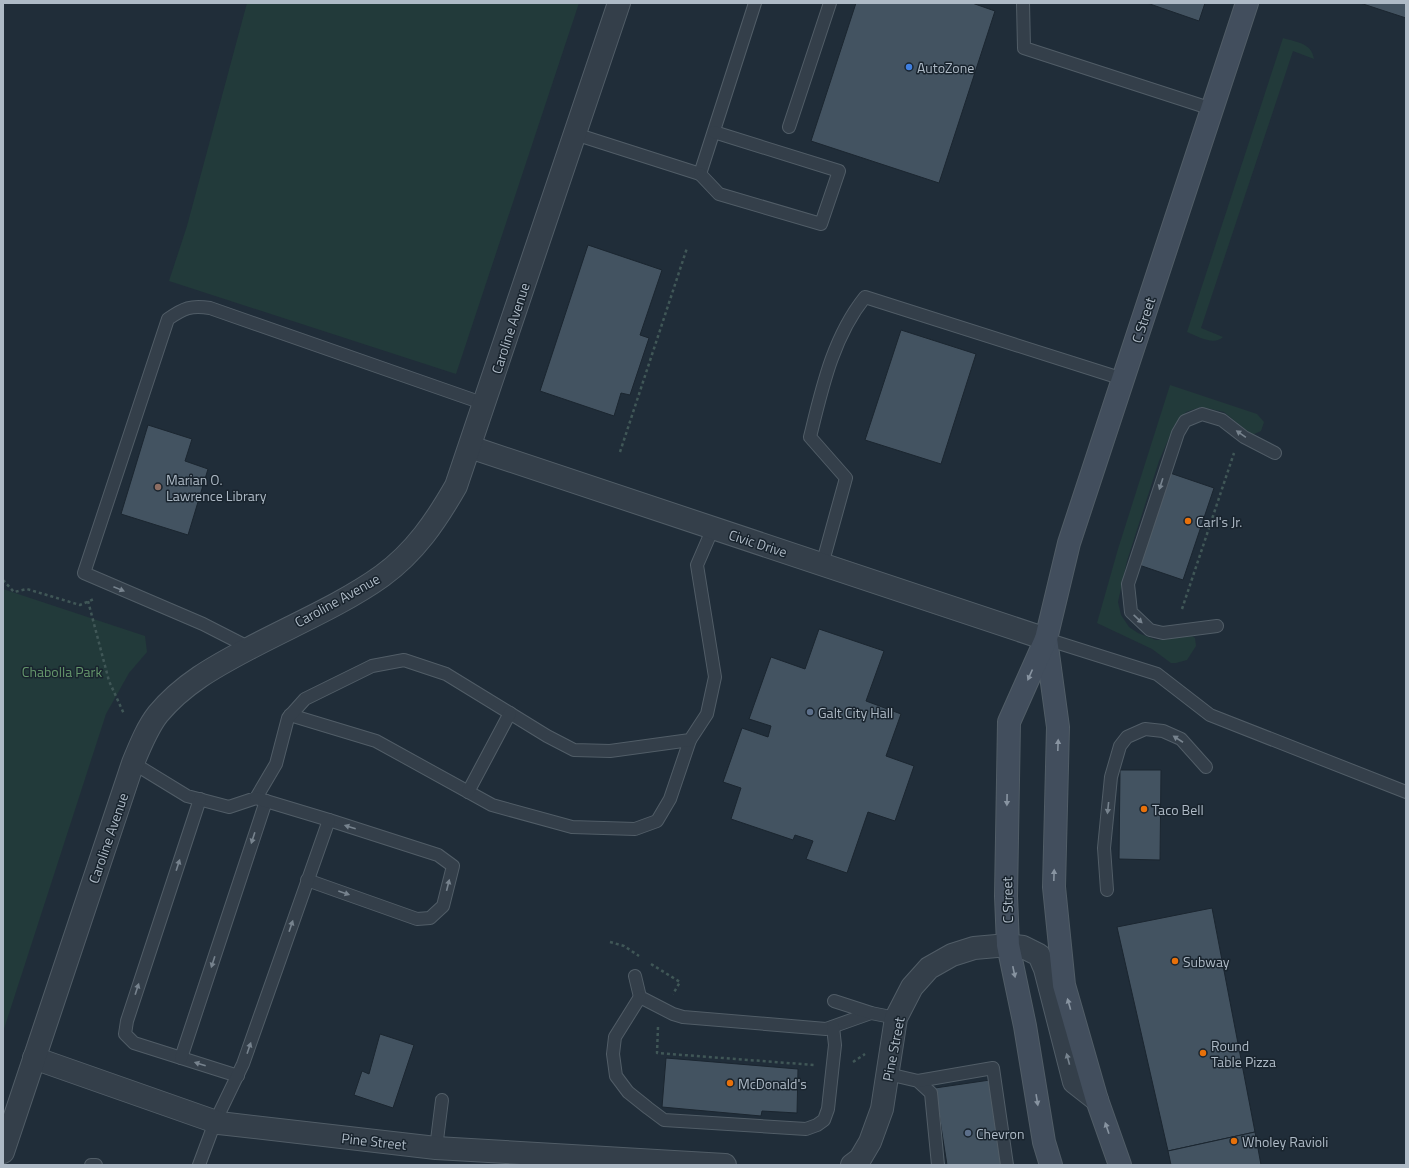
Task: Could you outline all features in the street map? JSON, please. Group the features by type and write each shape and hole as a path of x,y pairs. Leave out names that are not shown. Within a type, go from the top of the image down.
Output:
{"street":[{"name":"Caroline Avenue","path":"3,1152 133,763 143,741 158,715 182,689 206,671 355,592 382,576 412,551 437,520 456,486 485,404 619,3"},
{"name":"C Street","path":"1052,1165 1044,1142 1025,1026 1008,945 1006,896 1009,722 1046,639 1069,543 1247,3"},
{"name":"Civic Drive","path":"470,447 1046,639"},
{"name":"C Street","path":"1046,639 1058,727 1054,886 1064,985 1097,1100 1120,1165"},
{"name":"Pine Street","path":"858,1163 870,1142 882,1109 896,1018 912,987 929,968 952,955 974,948 1008,945 1023,947 1039,955 1074,1082 1097,1100"},
{"name":"Pine Street","path":"34,1058 215,1122 436,1148 508,1159 725,1165"}],"lane":[{"path":"700,174 755,3"},
{"path":"789,127 830,3"},
{"path":"1023,3 1024,48 1212,109"},
{"path":"575,134 700,174 719,194 821,224 839,171 714,132"},
{"path":"822,565 846,478 810,437 825,375 851,314 865,297 1124,379"},
{"path":"250,648 203,624 84,573 168,319 181,309 195,306 210,308 485,404"},
{"path":"1217,626 1163,632 1150,630 1130,612 1128,584 1178,433 1185,421 1202,414 1222,420 1240,434 1275,453"},
{"path":"290,715 376,741 492,805 572,827 636,829 657,821 670,799 690,740 707,714 715,677 697,565 713,528"},
{"path":"1046,639 1157,674 1210,715 1406,792"},
{"path":"181,1058 261,800 276,764 288,718 305,699 372,666 404,660 446,674 574,750 610,750 690,740"},
{"path":"468,792 510,713"},
{"path":"1108,890 1104,848 1111,777 1120,746 1127,737 1145,729 1163,731 1180,739 1206,767"},
{"path":"133,763 187,796 229,806 261,800 438,855 453,866 443,906 430,918 417,919 307,880"},
{"path":"200,800 127,1022 125,1034 134,1043 238,1076"},
{"path":"199,1165 215,1122 243,1064 329,820"},
{"path":"634,976 640,997 673,1014 683,1017 826,1030 871,1013"},
{"path":"640,997 616,1037 613,1054 616,1076 628,1092 664,1120 806,1129 817,1125 824,1120 828,1109 835,1045 833,1027"},
{"path":"834,1001 871,1013 896,1018"},
{"path":"888,1074 918,1081 992,1068 1007,1165"},
{"path":"918,1081 931,1093 938,1165"},
{"path":"436,1148 442,1100"},
{"path":"91,1165 96,1165"}],"path":[{"path":"620,452 687,248"},
{"path":"1182,609 1240,434"},
{"path":"3,580 14,592 27,588 80,605 98,597"},
{"path":"88,601 109,681 124,714"}],"green space":[{"path":"247,3 579,3 456,374 169,281 187,226"},
{"path":"1283,38 1307,46 1313,54 1314,59 1293,51 1201,328 1223,337 1215,341 1200,338 1187,332"},
{"path":"1170,385 1257,414 1264,422 1261,431 1252,435 1224,412 1201,407 1186,412 1174,426 1159,461 1127,561 1118,602 1121,615 1129,627 1138,633 1156,640 1192,636 1195,638 1196,646 1187,660 1176,663 1171,663 1152,649 1097,623 1118,549"},
{"name":"Chabolla Park","path":"3,589 145,636 147,652 129,673 106,714 3,1032"}],"building":[{"path":"856,3 972,3 995,11 939,183 811,141"},
{"path":"1147,3 1205,3 1199,21"},
{"path":"1360,3 1406,3 1406,18"},
{"path":"588,245 662,270 640,335 649,338 630,395 621,393 614,416 540,391"},
{"path":"901,330 976,354 941,464 865,440"},
{"path":"148,425 192,439 185,461 208,469 188,535 121,514"},
{"path":"1170,473 1214,488 1183,580 1139,565"},
{"path":"819,629 884,651 866,701 901,714 886,756 914,766 895,821 868,812 847,873 806,859 813,841 795,835 793,840 731,819 741,788 723,782 742,728 768,737 771,726 749,719 771,657 805,669"},
{"path":"1120,770 1161,770 1160,860 1119,859"},
{"path":"1212,908 1255,1132 1168,1151 1117,927"},
{"path":"380,1034 414,1045 393,1108 354,1095 362,1071 369,1074"},
{"path":"666,1058 798,1069 797,1113 762,1111 761,1116 662,1107"},
{"path":"990,1080 1002,1165 947,1165 935,1088"},
{"name":"Wholey Ravioli","path":"1255,1132 1261,1165 1171,1165 1168,1151"}],"place":[{"name":"AutoZone","path":"909,67"},
{"name":"Marian O. Lawrence Library","path":"158,487"},
{"name":"Carl's Jr.","path":"1188,521"},
{"name":"Galt City Hall","path":"810,712"},
{"name":"Taco Bell","path":"1144,809"},
{"name":"Subway","path":"1175,961"},
{"name":"Round Table Pizza","path":"1203,1053"},
{"name":"McDonald's","path":"730,1083"},
{"name":"Chevron","path":"968,1133"},
{"name":"Wholey Ravioli","path":"1234,1141"}]}
